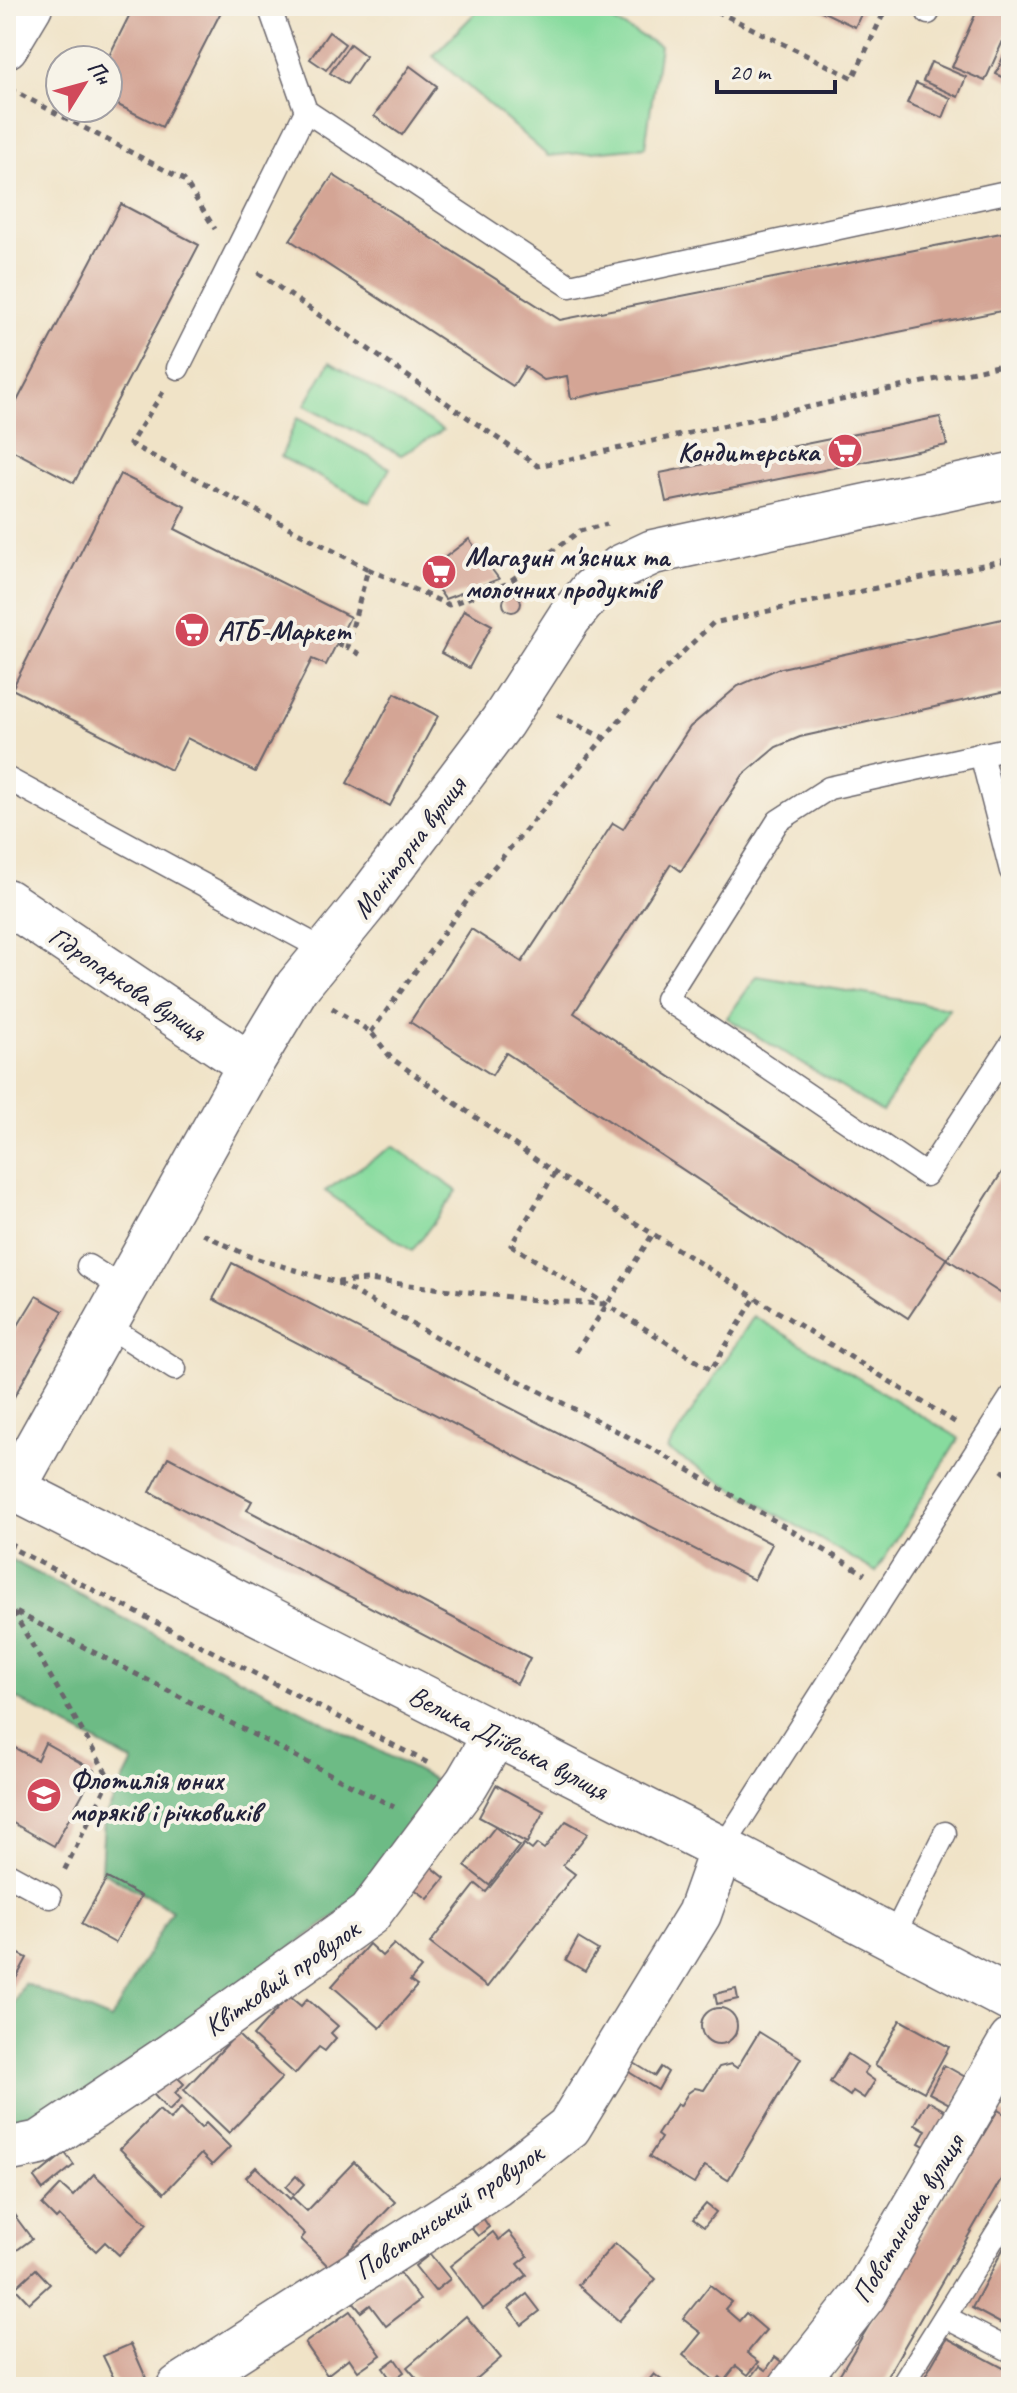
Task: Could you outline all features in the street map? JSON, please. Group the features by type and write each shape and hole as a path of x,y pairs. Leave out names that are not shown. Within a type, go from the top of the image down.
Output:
{"street":[{"path":"6,46 30,6"},
{"name":"Моніторна вулиця","path":"9,1487 106,1293 166,1216 297,987 328,952 502,722 569,618 592,590 621,567 653,552 1011,475"},
{"name":"Гідропаркова вулиця","path":"6,901 250,1065"},
{"name":"Велика Діївська вулиця","path":"9,1487 722,1849 1011,2000"},
{"name":"Квітковий провулок","path":"6,2150 40,2143 173,2054 369,1914 467,1783 495,1735"},
{"name":"Повстанський провулок","path":"179,2387 495,2185 569,2127 699,1914 722,1849"},
{"name":"Повстанська вулиця","path":"791,2387 864,2295 1011,2041"}],"lane":[{"path":"269,6 306,111 570,286 1011,191"},
{"path":"178,368 306,111"},
{"path":"1011,748 829,788 778,821 666,999 926,1175 1011,1044"},
{"path":"981,754 1011,871"},
{"path":"6,778 328,952"},
{"path":"106,1293 175,1369"},
{"path":"722,1849 1011,1397"},
{"path":"893,1937 945,1833"},
{"path":"6,1873 50,1897"},
{"path":"901,2387 1011,2210"},
{"path":"945,2317 1011,2351"}],"path":[{"path":"706,6 853,78 887,6"},
{"path":"6,87 184,180 234,256 538,466 1011,363"},
{"path":"178,368 130,444 368,569 347,647"},
{"path":"371,1032 477,887 651,683 713,623 1011,559"},
{"path":"337,644 365,657"},
{"path":"297,987 371,1032 391,1058 555,1173 984,1440 994,1463 1011,1477"},
{"path":"555,1173 511,1245 711,1370 755,1298"},
{"path":"166,1216 251,1257 336,1282 463,1352 658,1452 889,1588"},
{"path":"576,1352 653,1234"},
{"path":"336,1282 368,1280 543,1301 607,1305"},
{"path":"6,1559 8,1546 467,1783"},
{"path":"6,1617 9,1609"},
{"path":"9,1609 394,1807"},
{"path":"9,1609 110,1779 50,1897"}],"green space":[{"path":"482,6 585,6 660,46 645,147 548,156 433,56"},
{"path":"330,362 443,430 401,455 305,405"},
{"path":"297,418 390,468 370,503 281,457"},
{"path":"757,976 949,1008 882,1112 727,1018"},
{"path":"393,1146 457,1191 412,1251 325,1191"},
{"path":"754,1316 959,1438 876,1572 667,1450"},
{"path":"6,1557 443,1784 353,1904 32,2130 6,2136 6,2020 24,1983 111,2020 172,1910 101,1871 104,1819 133,1762 6,1693"}],"building":[{"path":"134,6 224,6 162,127 124,108 124,44 115,44"},
{"path":"811,6 865,6 855,27"},
{"path":"979,6 999,6 1011,11 1011,23 985,81 952,67"},
{"path":"329,32 345,44 326,70 310,59"},
{"path":"350,44 366,56 347,84 330,73"},
{"path":"1006,50 1011,52 1011,81 996,74"},
{"path":"931,62 966,77 958,97 923,81"},
{"path":"410,66 437,86 402,135 374,116"},
{"path":"916,83 951,98 943,118 907,103"},
{"path":"333,175 560,320 1011,231 1011,309 571,399 567,376 544,380 525,367 513,386 290,240"},
{"path":"121,204 199,245 74,483 6,447 6,422"},
{"path":"940,417 947,445 666,502 660,473"},
{"name":"АТБ-Маркет","path":"120,474 186,507 175,529 350,617 326,665 312,659 255,772 187,738 171,770 12,689"},
{"path":"469,539 499,579 445,599 426,572"},
{"path":"512,594 521,603 512,612 503,603"},
{"path":"464,610 492,625 469,668 441,653"},
{"path":"1011,617 1011,690 800,737 776,747 743,775 681,871 671,864 574,1013 947,1259 908,1318 506,1053 492,1075 410,1022 471,929 522,962 613,823 623,829 690,727 738,686 777,669"},
{"path":"395,693 438,716 390,806 347,783"},
{"path":"1011,1158 1011,1300 947,1259"},
{"path":"232,1263 772,1544 754,1580 213,1299"},
{"path":"36,1296 63,1311 6,1411 6,1345"},
{"path":"168,1457 252,1501 247,1510 530,1658 517,1684 150,1492"},
{"name":"Флотилія юних моряків і річковиків","path":"6,1743 37,1760 45,1743 95,1771 54,1846 6,1819"},
{"path":"496,1785 544,1811 527,1843 479,1817"},
{"path":"566,1821 588,1833 563,1865 575,1874 487,1987 430,1943 476,1884 486,1892 524,1844 532,1850 537,1844 544,1849"},
{"path":"495,1827 519,1846 489,1885 465,1866"},
{"path":"428,1864 445,1878 428,1899 410,1886"},
{"path":"107,1878 141,1896 115,1943 81,1924"},
{"path":"578,1938 598,1950 585,1971 566,1960"},
{"path":"369,1944 382,1956 394,1944 421,1968 410,1981 417,1986 380,2028 332,1986"},
{"path":"6,1947 27,1958 6,1997"},
{"path":"736,1989 738,1999 717,2004 715,1994"},
{"path":"289,1996 301,2006 307,1999 338,2026 331,2033 336,2038 325,2051 319,2047 295,2074 253,2036"},
{"path":"719,2008 732,2013 737,2026 732,2039 719,2044 706,2039 701,2026 706,2013"},
{"path":"900,2020 949,2047 924,2092 875,2065"},
{"path":"759,2032 801,2058 728,2180 705,2166 694,2184 649,2157 661,2138 657,2135 677,2104 680,2106 695,2088 704,2090 719,2067 731,2064 737,2068"},
{"path":"237,2034 282,2078 229,2133 184,2090"},
{"path":"848,2054 868,2067 864,2073 875,2081 864,2098 853,2091 850,2096 830,2082"},
{"path":"629,2060 655,2076 661,2067 668,2072 658,2090 624,2069"},
{"path":"944,2065 967,2078 953,2106 929,2093"},
{"path":"171,2071 184,2084 175,2093 181,2099 169,2111 151,2092"},
{"path":"928,2101 949,2113 930,2149 919,2143 926,2130 915,2124"},
{"path":"181,2108 201,2128 206,2123 230,2147 212,2165 201,2154 164,2193 120,2149 159,2110 170,2120"},
{"path":"998,2110 1011,2118 1011,2162 881,2387 832,2387"},
{"path":"65,2153 74,2165 43,2190 34,2178"},
{"path":"354,2162 395,2202 331,2269 301,2239 305,2234 246,2177 256,2167 307,2211"},
{"path":"94,2174 147,2224 119,2255 105,2242 96,2251 59,2216 56,2219 42,2205 61,2185 73,2196"},
{"path":"296,2176 304,2184 294,2195 286,2187"},
{"path":"6,2204 32,2239 6,2258"},
{"path":"706,2204 716,2212 704,2227 693,2219"},
{"path":"483,2218 489,2227 478,2236 471,2228"},
{"path":"493,2232 499,2240 509,2232 528,2256 518,2264 527,2275 483,2309 450,2266"},
{"path":"1011,2234 1011,2329 972,2308"},
{"path":"615,2243 656,2279 619,2321 578,2285"},
{"path":"430,2254 450,2279 435,2291 415,2266"},
{"path":"36,2269 50,2284 29,2303 15,2288"},
{"path":"398,2271 420,2300 386,2326 370,2305 361,2312 352,2301"},
{"path":"710,2285 731,2302 725,2309 739,2321 746,2313 766,2330 747,2353 759,2362 748,2375 736,2366 724,2381 720,2377 716,2382 683,2355 701,2333 683,2319"},
{"path":"527,2294 540,2311 522,2325 509,2308"},
{"path":"350,2311 381,2355 358,2371 349,2358 327,2375 305,2343"},
{"path":"466,2316 501,2358 467,2387 424,2387 407,2367"},
{"path":"947,2338 1011,2372 1011,2387 919,2387"},
{"path":"131,2344 146,2378 126,2387 118,2387 103,2356"},
{"path":"775,2357 787,2366 771,2387 744,2387 760,2366 766,2370"},
{"path":"395,2359 404,2372 392,2381 383,2368"},
{"path":"654,2374 676,2387 647,2387 645,2385"}],"place":[{"name":"Кондитерська","path":"845,451"},
{"name":"Магазин м'ясних та молочних продуктів","path":"439,572"},
{"name":"АТБ-Маркет","path":"192,630"},
{"name":"Флотилія юних моряків і річковиків","path":"44,1795"}]}
